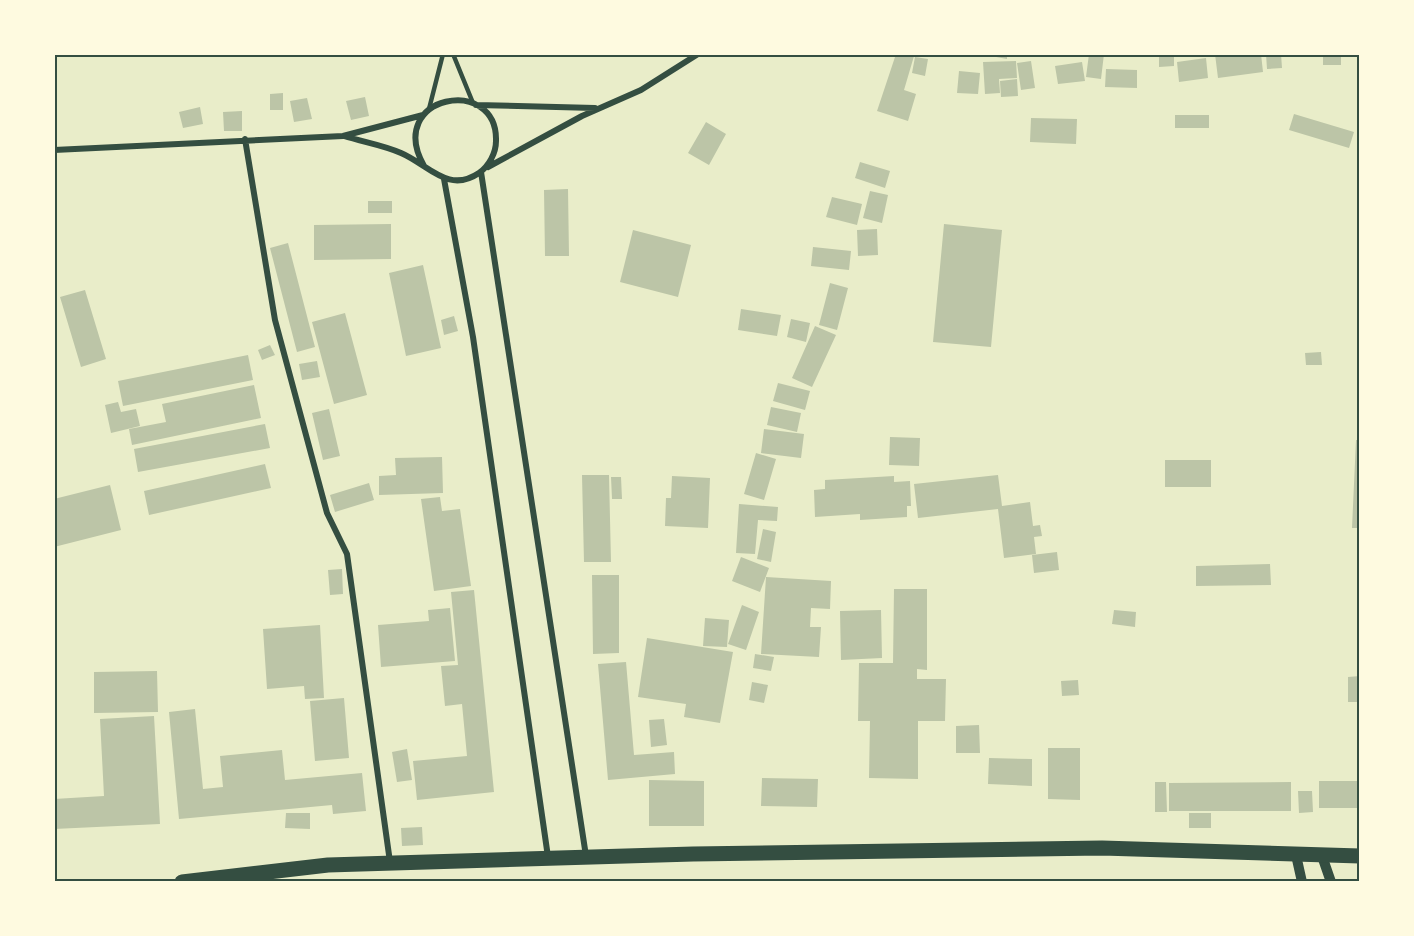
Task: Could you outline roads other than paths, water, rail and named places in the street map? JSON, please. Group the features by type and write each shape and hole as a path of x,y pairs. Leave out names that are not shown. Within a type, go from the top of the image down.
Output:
{"main road":[{"path":"182,882 328,865 586,857 1102,848 1360,856"}],"street":[{"path":"343,136 385,147 424,166 444,179 456,181 470,178 598,108 641,90 698,54"},
{"path":"424,166 417,154 415,141 417,127 429,109 446,100 464,100 475,104 598,108"},
{"path":"475,104 489,118 496,135 494,153 483,170 586,857"},
{"path":"54,150 343,136 423,115"},
{"path":"245,139 275,320 327,513 347,554 390,863"},
{"path":"444,179 473,337 548,858"},
{"path":"1296,855 1302,882"},
{"path":"1322,855 1331,882"}],"lane":[{"path":"429,109 443,54"},
{"path":"453,54 475,104"}]}
